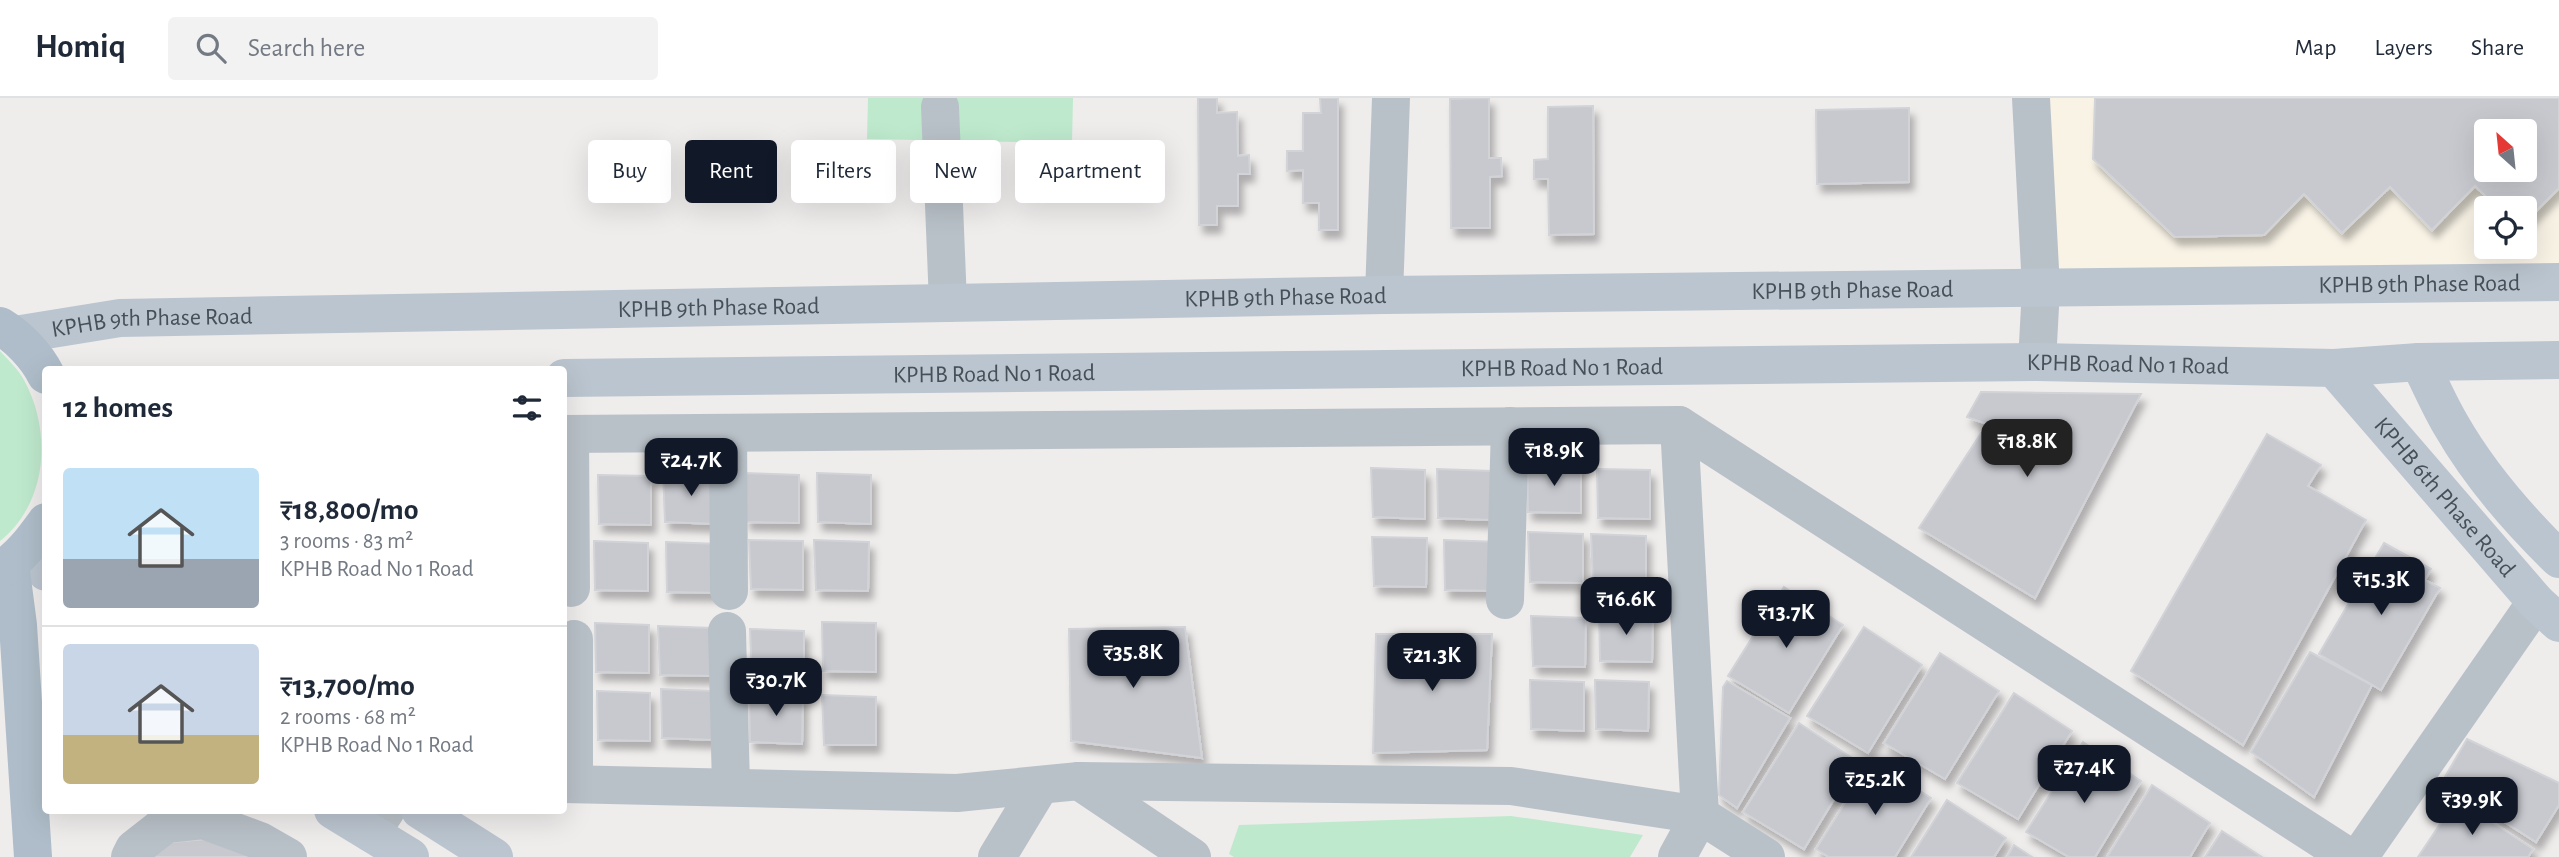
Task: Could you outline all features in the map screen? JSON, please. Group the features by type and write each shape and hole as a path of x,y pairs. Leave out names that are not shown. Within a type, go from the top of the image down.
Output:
{"main road":[{"name":"KPHB 9th Phase Road","path":"7,331 120,318 1384,295 2559,282"},
{"path":"7,331 42,367"},
{"name":"KPHB Road No 1 Road","path":"567,378 2037,362 2334,368 2419,362 2559,360"},
{"name":"KPHB 6th Phase Road","path":"2419,362 2452,426 2488,478 2528,529 2559,559"},
{"name":"KPHB 6th Phase Road","path":"2334,368 2547,613"},
{"path":"27,554 18,625 35,738 33,857"},
{"path":"348,814 378,822 410,857"},
{"path":"426,814 494,857"}],"street":[{"path":"1384,295 1391,98"},
{"path":"2031,98 2041,288 2037,362"},
{"path":"940,107 948,303"},
{"path":"1677,857 1700,815 1679,425"},
{"path":"571,588 567,434 1679,425 2349,857"},
{"path":"1506,600 1510,426"},
{"path":"728,433 729,591"},
{"path":"2359,857 2547,613"},
{"path":"727,631 731,786"},
{"path":"574,639 569,783 957,793 1079,781 1510,786 1700,815 1766,857"},
{"path":"1079,781 1192,857"},
{"path":"997,857 1040,786"},
{"path":"130,857 134,849 166,824 203,820 239,821 260,841 288,857"}],"shaded area":[{"path":"2031,98 2559,98 2559,282 2041,288"}],"green space":[{"path":"868,98 1073,98 1072,140 1015,142 867,139"},
{"path":"0,351 22,376 33,400 41,443 36,487 28,507 16,525 0,541"},
{"path":"1511,816 1643,835 1630,857 1234,857 1229,854 1239,825"}],"building":[{"path":"1198,98 1217,98 1217,113 1237,112 1238,156 1249,155 1250,174 1238,174 1238,206 1217,206 1217,225 1199,225"},
{"path":"1320,98 1338,98 1338,230 1319,230 1319,203 1303,203 1303,170 1287,171 1287,151 1303,151 1303,113 1321,113"},
{"path":"1489,98 1489,158 1501,158 1502,176 1490,177 1490,228 1451,228 1450,99"},
{"path":"2095,98 2559,98 2559,188 2537,210 2537,196 2485,196 2475,186 2432,230 2390,187 2342,233 2304,194 2264,235 2175,237 2093,159"},
{"path":"1593,106 1594,234 1549,235 1548,179 1534,179 1534,160 1548,159 1548,107"},
{"path":"1909,108 1909,182 1817,184 1816,110"},
{"path":"1981,392 2141,394 2035,598 1919,528 1987,424 1967,417"},
{"path":"2267,434 2321,465 2308,486 2366,520 2243,745 2131,671"},
{"path":"1527,462 1581,464 1581,513 1528,512"},
{"path":"1371,468 1425,470 1425,519 1373,517"},
{"path":"1437,469 1491,471 1491,520 1438,518"},
{"path":"1597,469 1650,470 1650,519 1598,518"},
{"path":"663,473 717,475 717,524 665,522"},
{"path":"745,473 799,475 799,523 746,522"},
{"path":"817,473 871,475 871,524 818,522"},
{"path":"598,475 651,476 651,525 599,524"},
{"path":"1528,532 1583,534 1583,583 1530,582"},
{"path":"1591,534 1646,536 1646,585 1593,583"},
{"path":"1372,537 1427,538 1426,587 1374,586"},
{"path":"749,540 803,541 803,590 751,589"},
{"path":"814,540 869,542 868,591 816,590"},
{"path":"1444,540 1498,542 1498,591 1445,590"},
{"path":"594,541 648,543 648,591 595,590"},
{"path":"666,542 720,544 720,593 667,592"},
{"path":"2384,543 2431,569 2425,580 2440,588 2381,690 2319,654"},
{"path":"1784,587 1843,625 1789,713 1728,676"},
{"path":"1599,612 1653,613 1652,662 1600,661"},
{"path":"1531,616 1586,618 1585,667 1533,666"},
{"path":"822,622 876,623 876,672 823,671"},
{"path":"595,623 649,625 649,673 596,672"},
{"path":"658,626 712,628 712,676 660,675"},
{"path":"1185,627 1202,758 1071,741 1069,629"},
{"path":"1864,627 1922,665 1868,753 1807,716"},
{"path":"750,629 804,631 804,680 752,678"},
{"path":"1376,634 1492,634 1487,750 1373,753"},
{"path":"2310,652 2372,685 2314,797 2251,752"},
{"path":"1940,653 1999,691 1945,779 1884,743"},
{"path":"1530,680 1584,682 1584,731 1531,729"},
{"path":"1595,680 1649,682 1648,731 1596,729"},
{"path":"1727,681 1790,718 1737,808 1719,795 1723,687"},
{"path":"661,689 715,691 715,740 662,738"},
{"path":"597,691 650,693 650,741 598,740"},
{"path":"749,693 803,695 802,744 750,742"},
{"path":"2014,693 2072,731 2018,819 1957,783"},
{"path":"822,695 876,697 876,745 824,745"},
{"path":"1799,723 1857,761 1804,849 1743,812"},
{"path":"2467,739 2559,783 2559,805 2536,842 2442,782"},
{"path":"2083,742 2141,781 2095,857 2069,857 2026,832"},
{"path":"1872,760 1931,798 1895,857 1829,857 1816,849"},
{"path":"2152,785 2210,823 2190,857 2107,857"},
{"path":"2457,799 2533,849 2528,857 2418,857"},
{"path":"1947,800 2006,838 1994,857 1911,857"},
{"path":"2222,831 2262,857 2205,857"},
{"path":"222,838 254,857 149,857 147,844"},
{"path":"2014,845 2032,857 2007,857"}]}
